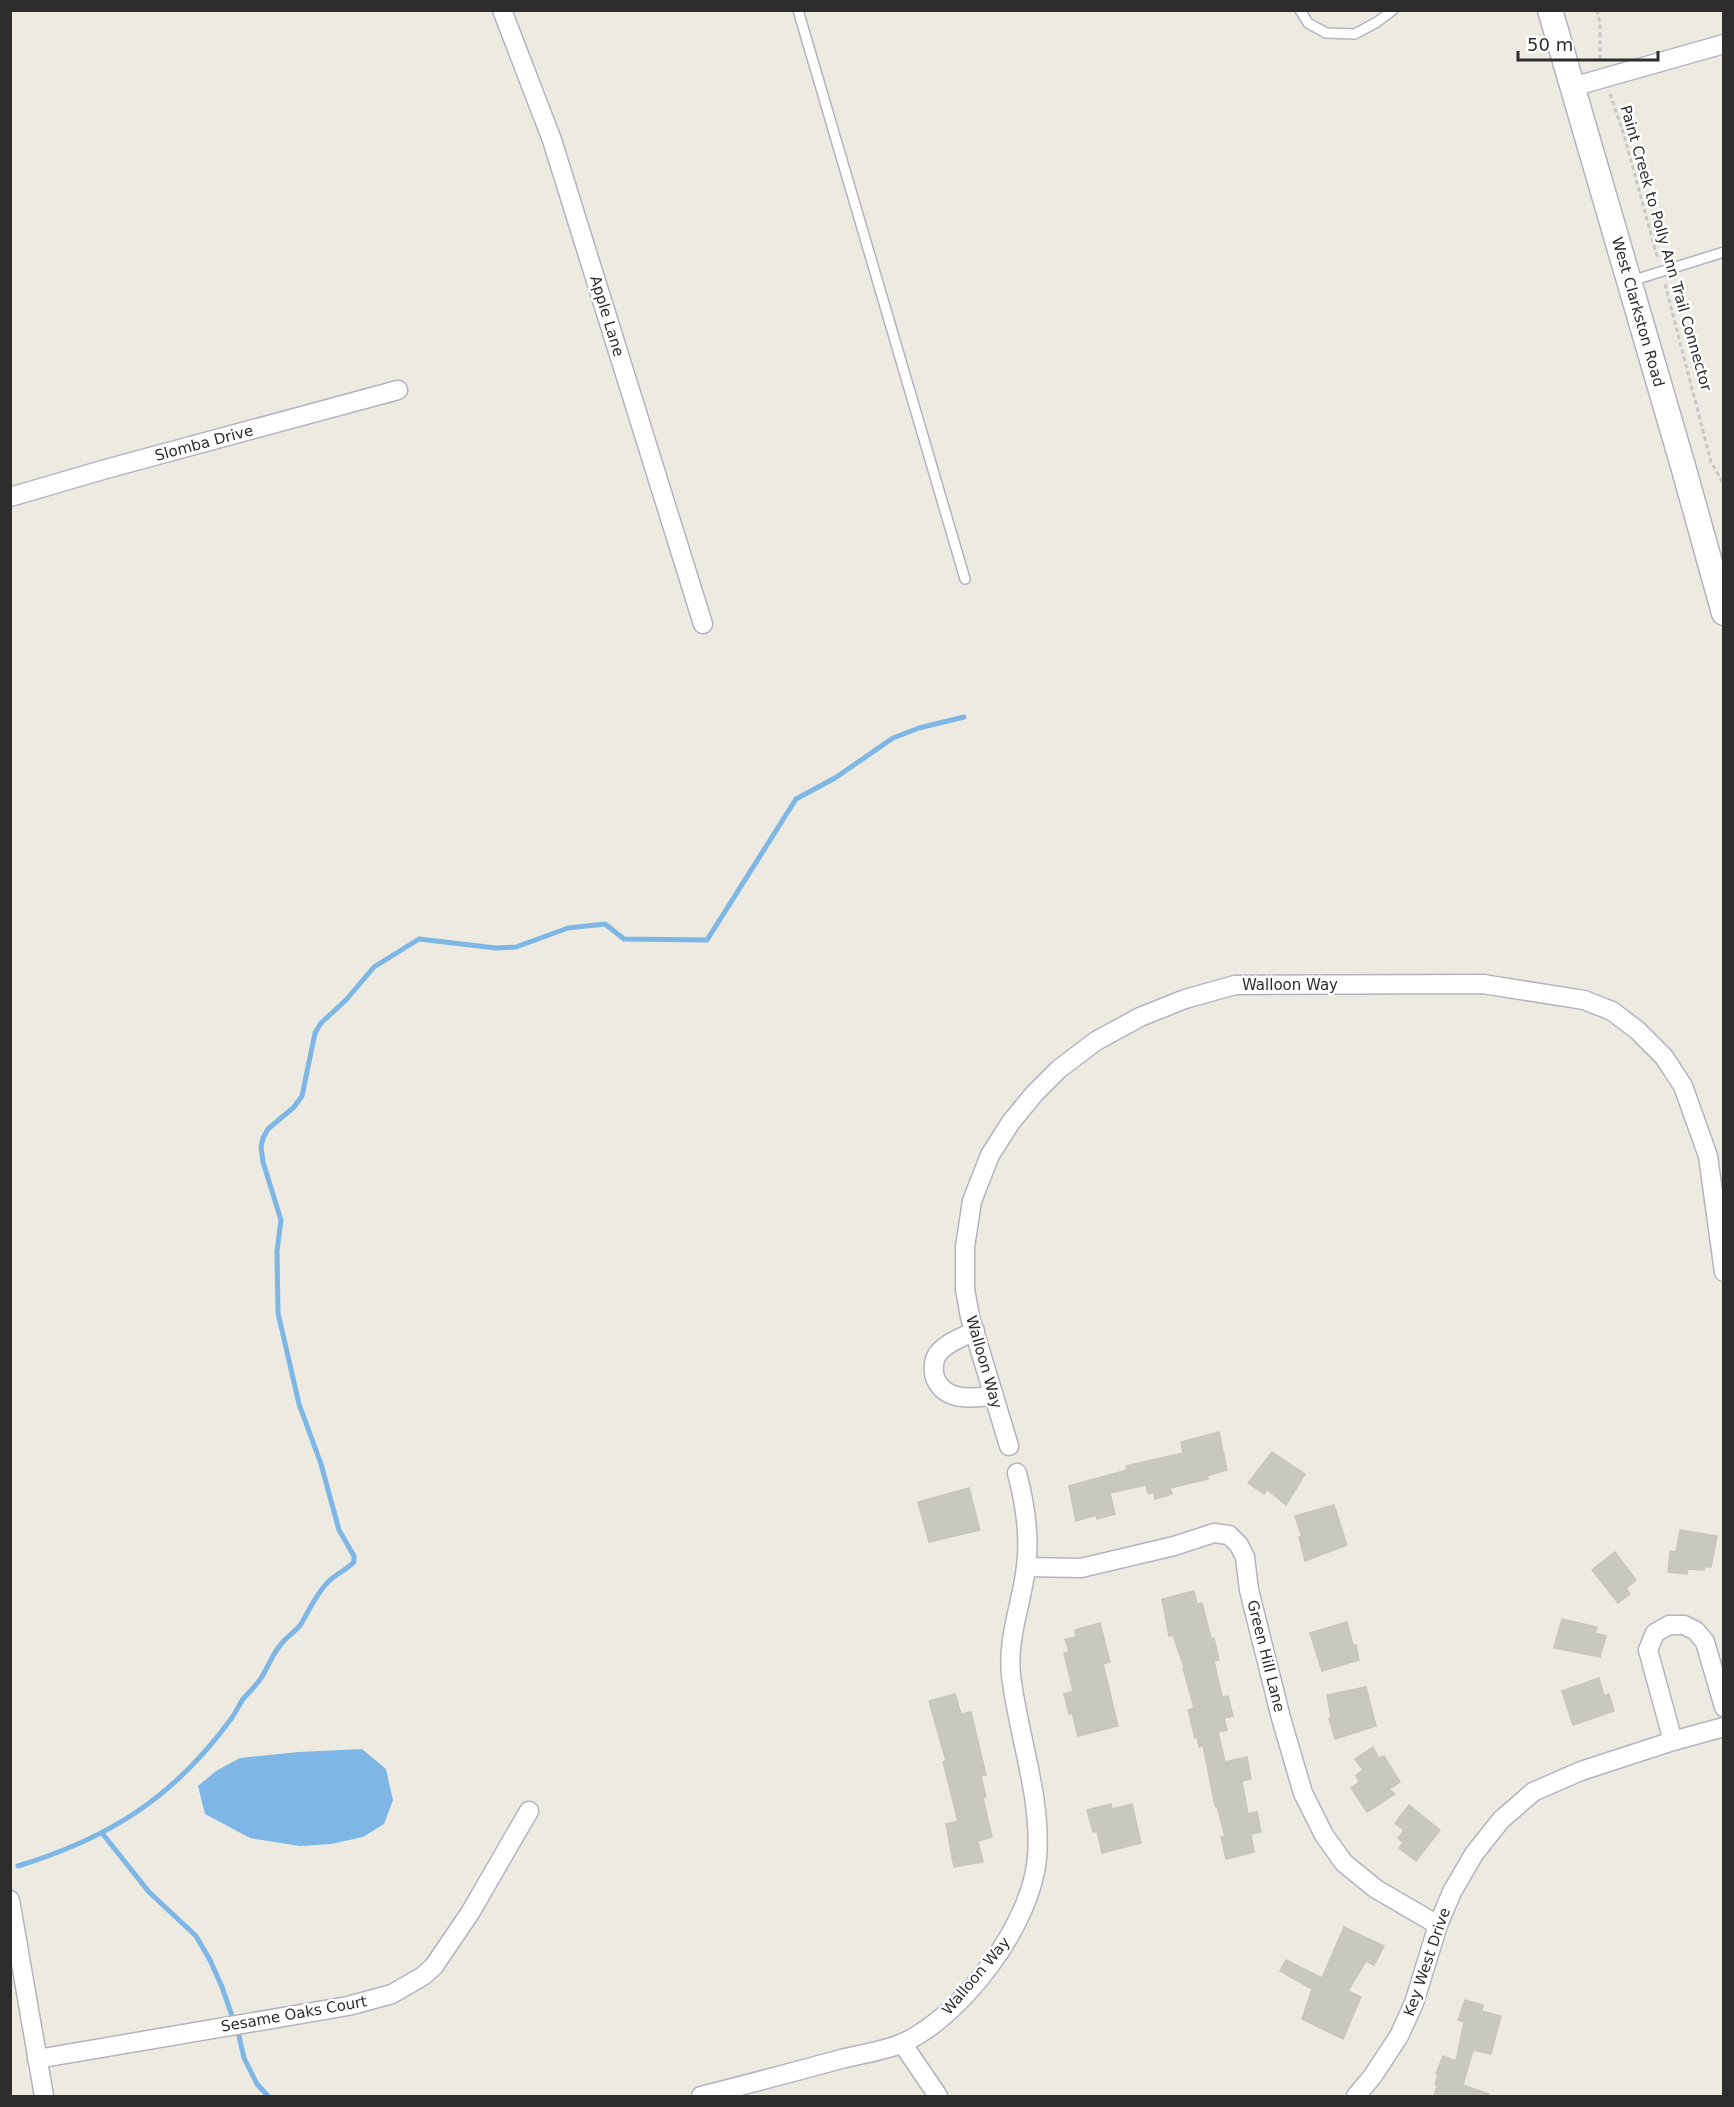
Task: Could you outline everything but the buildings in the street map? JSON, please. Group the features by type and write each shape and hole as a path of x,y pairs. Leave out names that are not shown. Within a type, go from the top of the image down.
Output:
{"main road":[{"name":"West Clarkston Road","path":"1550,10 1724,613"}],"street":[{"name":"Apple Lane","path":"502,10 552,140 703,624"},
{"path":"1572,87 1724,44"},
{"name":"Slomba Drive","path":"10,497 398,390"},
{"name":"Walloon Way","path":"1009,1446 965,1289 965,1247 972,1201 990,1155 1011,1122 1035,1093 1059,1069 1096,1041 1152,1012 1185,999 1235,985 1483,984 1584,1000 1611,1011 1637,1030 1664,1058 1683,1086 1716,1154 1724,1272"},
{"path":"975,1331 947,1346 936,1357 933,1375 940,1388 951,1395 970,1399 994,1396"},
{"name":"Walloon Way","path":"701,2097 902,2043 944,2016 997,1955 1017,1925 1028,1894 1036,1859 1036,1817 1011,1672 1011,1644 1026,1567 1024,1502 1017,1473"},
{"name":"Green Hill Lane","path":"1026,1567 1081,1568 1174,1546 1214,1533 1229,1535 1239,1545 1245,1557 1249,1590 1281,1718 1303,1793 1324,1834 1344,1863 1376,1889 1438,1925"},
{"path":"1673,1741 1648,1650 1655,1633 1669,1625 1684,1624 1696,1631 1705,1642 1724,1707"},
{"name":"Key West Drive","path":"1356,2097 1372,2077 1403,2028 1414,2003 1438,1925 1452,1892 1474,1854 1501,1820 1533,1792 1581,1771 1724,1727"},
{"name":"Sesame Oaks Court","path":"37,2059 348,2006 392,1994 423,1976 445,1953 529,1811"},
{"path":"10,1900 44,2097"},
{"path":"902,2043 938,2097"}],"lane":[{"path":"798,10 965,579"},
{"path":"1300,10 1308,22 1326,33 1355,34 1393,10"},
{"path":"1629,282 1724,252"}],"path":[{"name":"Paint Creek to Polly Ann Trail Connector","path":"1597,10 1600,23 1600,60 1624,135 1711,462 1724,489"}],"water":[{"path":"362,1749 386,1769 393,1800 384,1824 363,1837 331,1844 300,1846 250,1838 205,1814 198,1786 216,1771 240,1758"}],"waterway":[{"path":"18,1866 51,1855 111,1828 138,1811 187,1771 231,1719 243,1699 261,1678 284,1640 301,1624 324,1587 354,1562 354,1556 339,1530 321,1464 299,1404 278,1313 277,1251 281,1220 263,1162 261,1147 268,1129 294,1107 302,1096 315,1033 321,1023 346,1000 374,967 419,939 496,948 516,947 568,928 605,924 624,939 707,940 796,799 835,778 893,738 919,728 964,717"},
{"path":"102,1833 149,1892 196,1936 222,1987 244,2058 257,2084 268,2096"}]}
